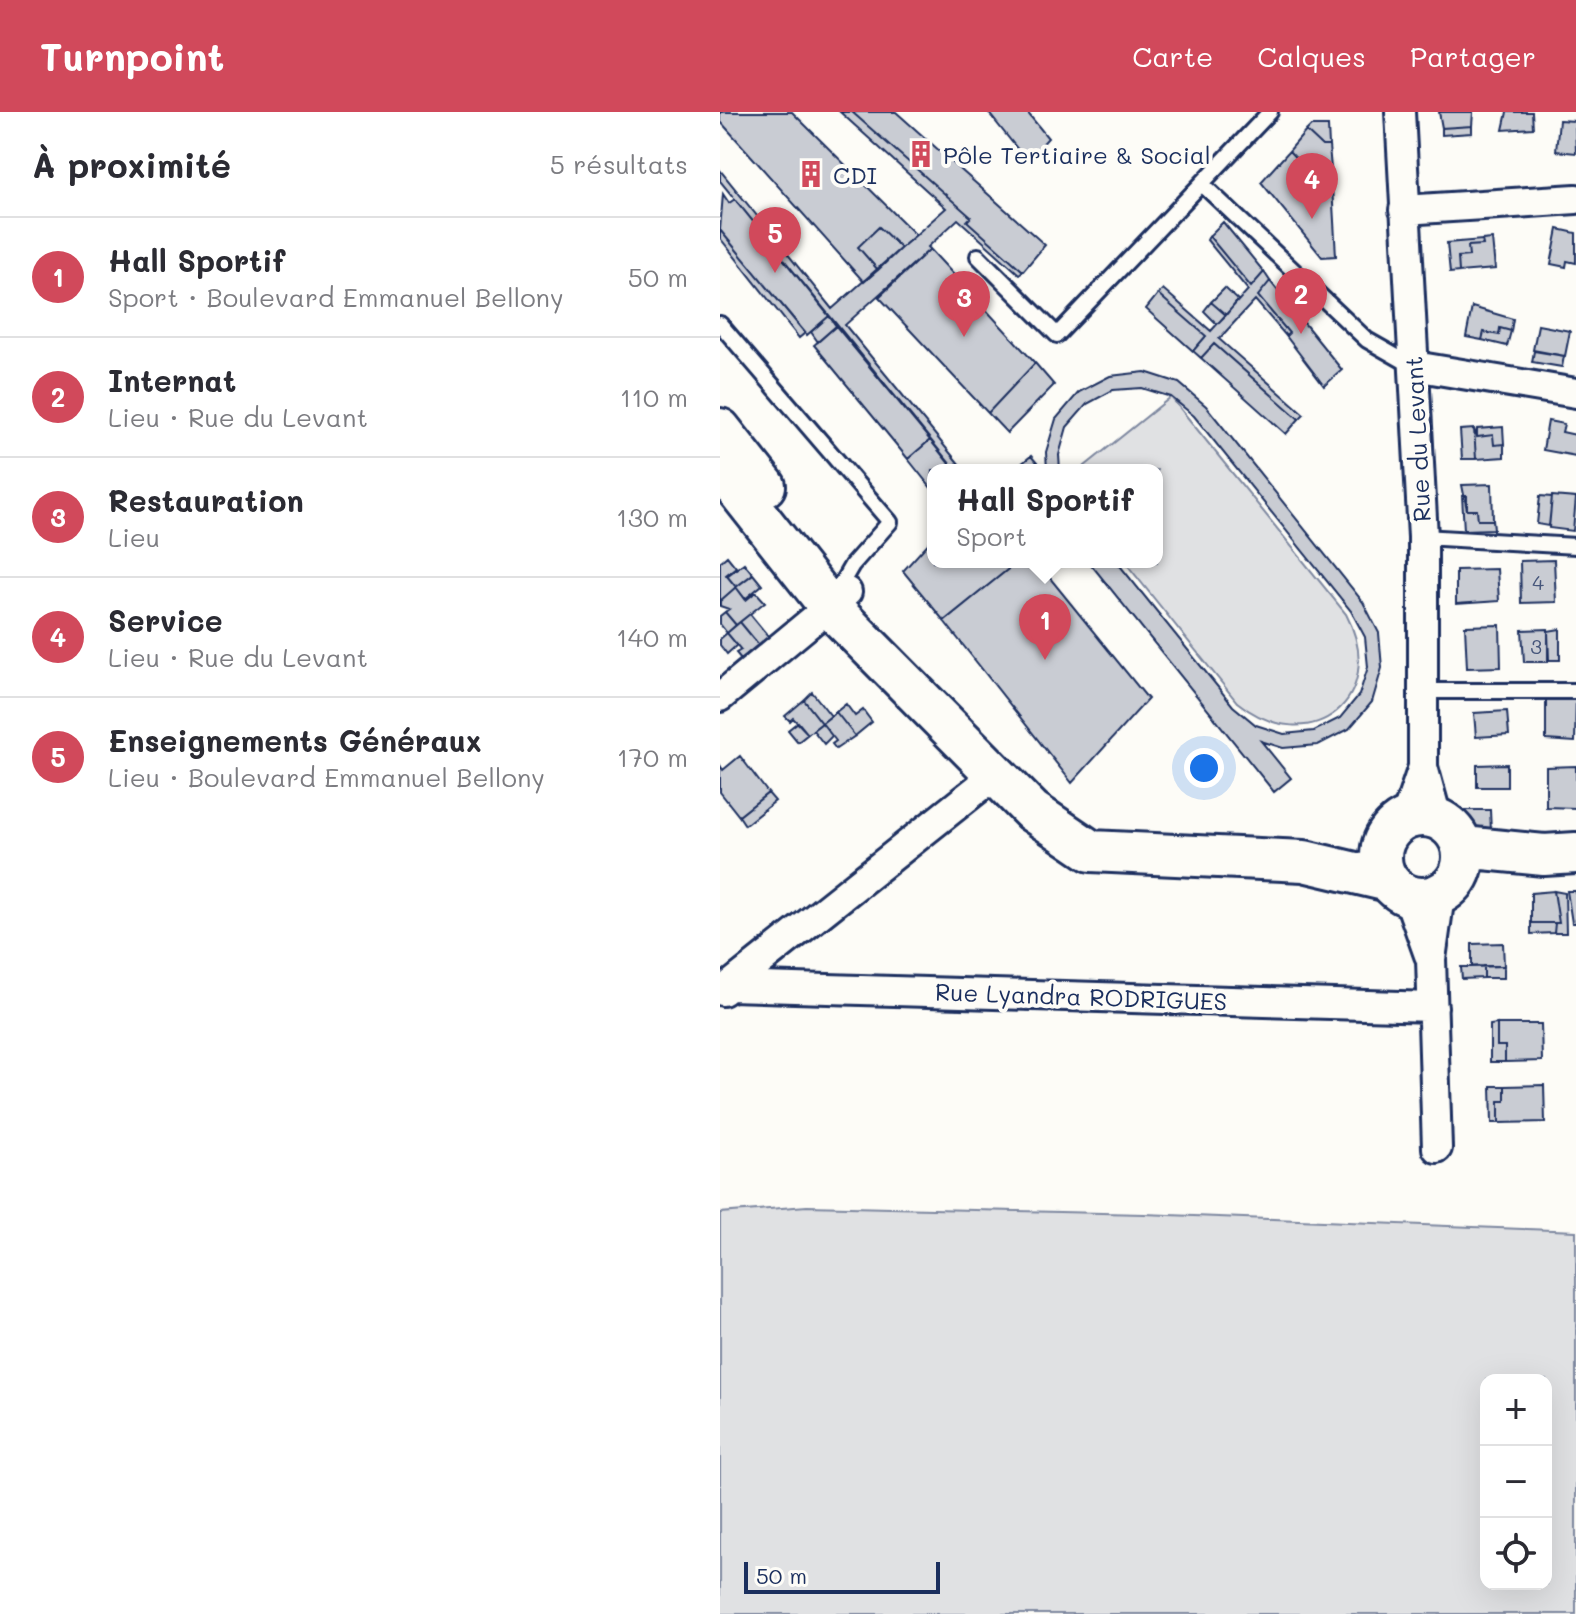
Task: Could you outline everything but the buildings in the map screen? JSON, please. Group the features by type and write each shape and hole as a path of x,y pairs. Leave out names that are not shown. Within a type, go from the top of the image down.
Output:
{"street":[{"name":"Rue du Levant","path":"1400,112 1423,537 1423,860 1431,959 1437,1148"},
{"path":"1404,210 1576,199"},
{"path":"1414,366 1576,393"},
{"path":"720,429 840,594 943,723 1032,811 1091,851 1304,861 1560,854"},
{"path":"720,468 840,594"},
{"path":"720,697 840,594"},
{"path":"725,989 995,775"},
{"name":"Rue Lyandra RODRIGUES","path":"725,989 1433,1007"}],"lane":[{"path":"978,256 1057,335 1203,185 1266,114"},
{"path":"1203,185 1367,340 1414,366"},
{"path":"720,324 890,522 852,565 840,594"},
{"path":"1423,537 1576,546"},
{"path":"1424,691 1576,691"}],"shaded area":[{"path":"1171,397 1346,614 1357,644 1358,672 1350,695 1336,712 1316,723 1291,725 1265,719 1237,702 1130,568 1163,568 1163,464 1087,464"},
{"path":"807,1206 1144,1214 1576,1231 1576,1614 720,1614 720,1213"}],"place":[{"name":"Pôle Tertiaire & Social","path":"921,154"},
{"name":"CDI","path":"811,174"},
{"name":"Service","path":"1312,219"},
{"name":"Enseignements Généraux","path":"775,273"},
{"name":"Internat","path":"1301,334"},
{"name":"Restauration","path":"964,337"},
{"name":"Hall Sportif","path":"1045,660"}]}
